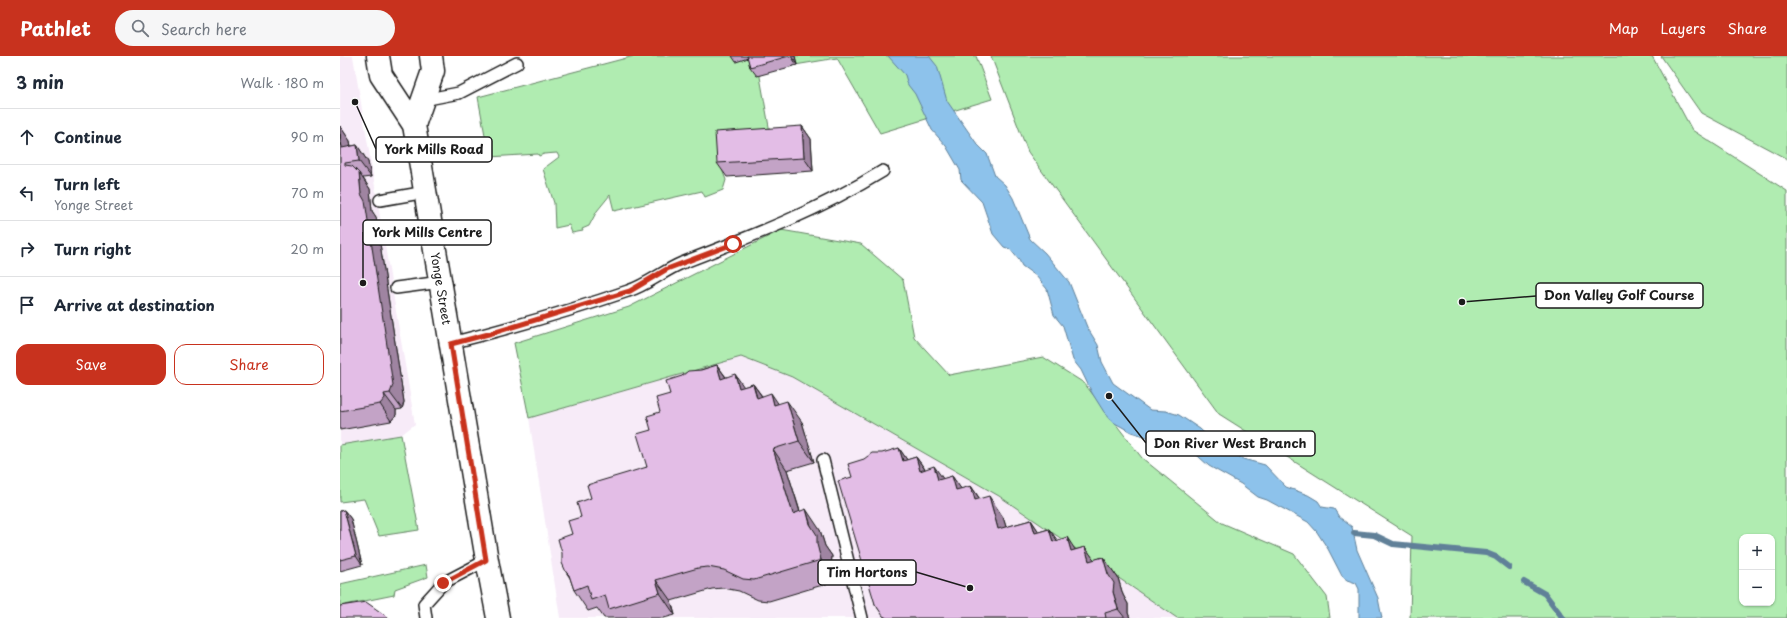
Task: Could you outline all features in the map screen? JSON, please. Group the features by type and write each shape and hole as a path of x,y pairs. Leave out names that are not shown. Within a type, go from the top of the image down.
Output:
{"main road":[{"name":"Yonge Street","path":"378,56 381,75 414,124 486,560 498,618"},
{"path":"414,124 434,71 430,56"}],"lane":[{"path":"423,100 459,93 517,63"},
{"path":"451,344 496,332 630,291 667,269 744,239 848,192 883,171"},
{"path":"380,200 426,192"},
{"path":"396,288 441,282"},
{"path":"823,460 862,618"},
{"path":"426,618 424,604 443,583 486,560"}],"shaded area":[{"path":"340,56 353,56 415,424 401,435 340,445"},
{"path":"741,357 792,377 999,496 1177,618 560,618 529,418"}],"green space":[{"path":"634,56 976,56 992,99 880,133 837,58 759,71 771,138 718,159 726,180 723,190 705,197 702,191 614,211 610,195 597,211 589,226 582,229 583,231 572,233 569,225 555,228 554,203 543,169 559,157 557,153 539,156 538,154 489,157 478,97"},
{"path":"991,56 1652,56 1692,130 1787,191 1787,618 1410,618 1412,536 1219,414 1028,152"},
{"path":"1661,56 1787,56 1787,159 1701,113"},
{"path":"781,230 861,244 903,280 914,337 949,375 1043,357 1084,383 1142,458 1222,523 1294,554 1327,597 1330,618 1177,618 999,496 792,377 741,357 529,418 514,343 629,307"},
{"path":"401,435 419,530 379,536 364,499 340,502 340,445"},
{"path":"426,565 428,577 395,589 394,595 340,606 340,584"}],"water":[{"path":"888,56 929,56 937,66 947,101 977,144 987,154 995,176 1005,185 1013,198 1030,239 1045,253 1069,282 1087,327 1098,345 1102,362 1113,383 1150,410 1166,411 1179,415 1200,429 1215,443 1243,459 1265,465 1286,487 1308,495 1318,501 1322,507 1334,509 1339,517 1352,527 1357,550 1378,598 1382,618 1359,618 1359,589 1356,583 1347,580 1342,576 1328,549 1317,532 1308,522 1267,500 1258,497 1241,484 1209,466 1189,448 1180,444 1160,441 1131,432 1113,422 1104,412 1092,393 1081,370 1073,360 1063,326 1054,315 1047,289 1036,276 1022,266 1010,249 1004,247 993,234 982,202 961,180 960,170 946,146 932,130 915,94 908,85 905,75"}],"building":[{"path":"747,56 789,56 750,67"},
{"path":"802,126 804,158 717,163 715,132"},
{"path":"340,134 342,148 357,145 359,161 345,163 345,165 352,166 359,173 361,194 365,201 393,385 390,393 384,394 385,398 380,404 340,411"},
{"path":"717,365 721,379 735,374 739,388 753,384 757,398 771,393 774,405 787,401 799,441 773,449 793,514 806,509 810,524 817,535 817,544 821,560 754,580 743,579 724,570 708,567 698,568 656,580 660,593 609,609 605,595 591,600 587,585 574,590 569,575 562,563 562,553 558,539 572,534 568,521 581,517 577,503 591,498 587,485 647,467 637,434 651,430 647,416 660,412 656,398 670,394 666,381 682,376 688,371 701,370"},
{"path":"899,448 903,461 916,457 920,471 934,466 938,480 952,476 956,490 971,486 975,500 989,496 998,529 1031,520 1035,533 1049,529 1053,542 1067,537 1071,551 1085,547 1089,561 1103,557 1108,574 1114,583 1113,592 1118,609 1105,613 1106,618 887,618 883,616 875,604 838,481 852,477 848,464 864,459 872,453 882,453"},
{"path":"344,510 356,556 340,560 340,511"},
{"path":"366,602 389,618 340,618 340,606"}],"waterway":[{"path":"1354,533 1374,535 1393,544 1486,553 1496,557 1509,567"},
{"path":"1524,582 1545,594 1563,618"}],"place":[{"name":"York Mills Road","path":"355,102"},
{"name":"York Mills Centre","path":"363,283"},
{"name":"Don Valley Golf Course","path":"1462,302"},
{"name":"Don River West Branch","path":"1109,396"},
{"name":"Tim Hortons","path":"970,588"}],"route":[{"path":"443,583 486,560 451,344 496,332 630,291 667,269 733,244"}]}
